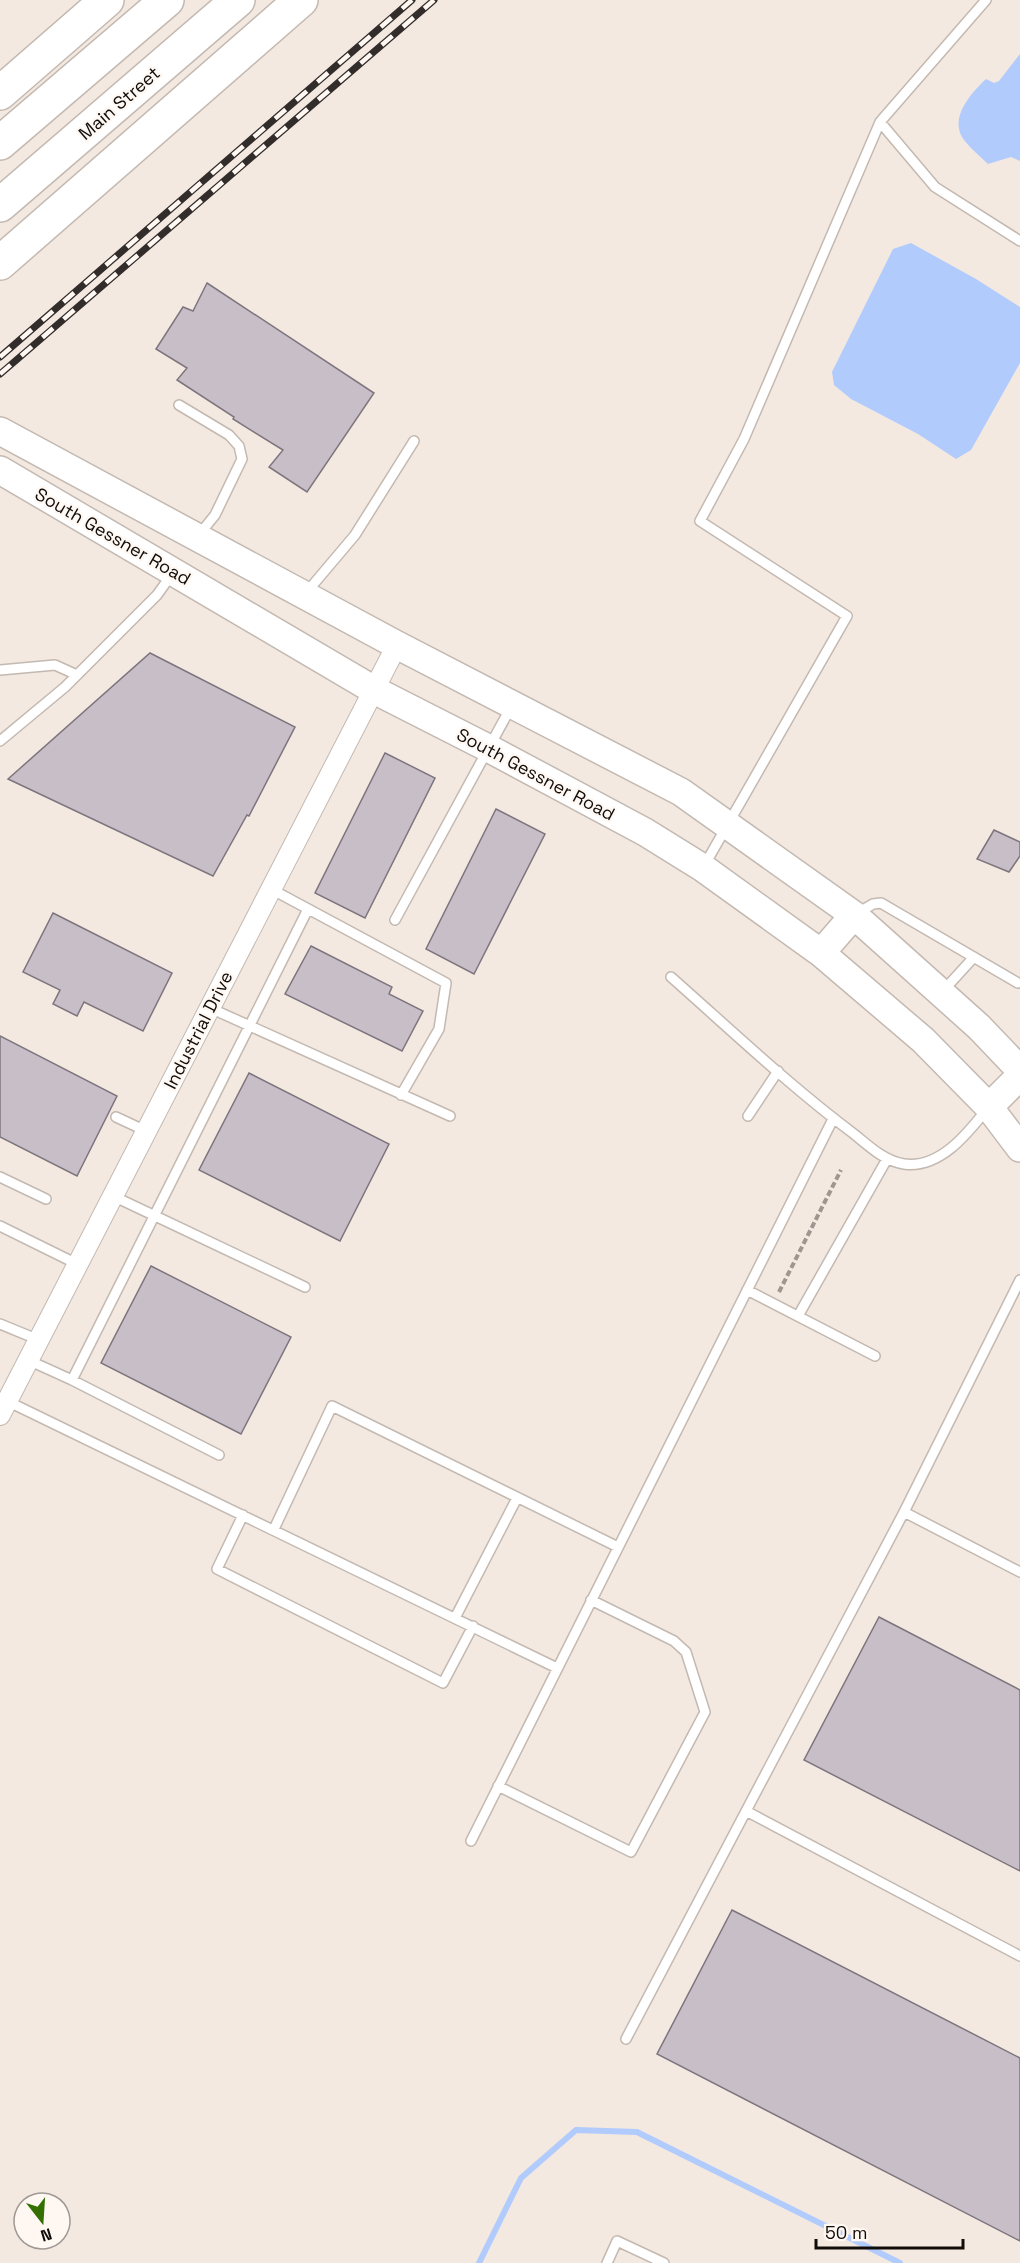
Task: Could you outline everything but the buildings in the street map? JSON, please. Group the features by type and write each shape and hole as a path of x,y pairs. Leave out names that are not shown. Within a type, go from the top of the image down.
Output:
{"highway":[{"path":"0,93 107,0"},
{"name":"Main Street","path":"0,205 238,0"},
{"path":"0,262 301,0"},
{"path":"0,143 162,4"}],"main road":[{"name":"South Gessner Road","path":"0,431 397,645 681,792 854,915 979,1027 1020,1070"},
{"name":"South Gessner Road","path":"0,470 374,690 645,832 703,868 821,953 923,1040 989,1107 1020,1148"},
{"path":"174,572 196,538"},
{"path":"279,633 305,595"},
{"path":"821,953 854,915"},
{"path":"989,1107 1020,1076"}],"street":[{"name":"Industrial Drive","path":"3,1408 397,645"}],"lane":[{"path":"703,868 847,616 700,522 744,439 880,122 986,0"},
{"path":"880,122 935,187 1020,241"},
{"path":"179,405 229,435 239,447 242,459 215,515 196,538"},
{"path":"305,595 355,536 414,441"},
{"path":"0,741 77,675 157,595 174,572"},
{"path":"0,670 55,665 77,675"},
{"path":"395,920 513,705"},
{"path":"271,889 446,983 439,1029 401,1095"},
{"path":"854,915 873,904 880,903 1018,983"},
{"path":"72,1380 308,909"},
{"path":"941,993 974,957"},
{"path":"671,977 833,1119 887,1159 905,1165 926,1162 944,1154 965,1136 989,1107"},
{"path":"210,1008 450,1116"},
{"path":"748,1116 778,1071"},
{"path":"116,1117 146,1131"},
{"path":"471,1841 833,1119"},
{"path":"798,1316 887,1159"},
{"path":"0,1177 46,1198"},
{"path":"113,1196 305,1287"},
{"path":"0,1226 78,1264"},
{"path":"626,2039 904,1512 1020,1280"},
{"path":"747,1290 875,1356"},
{"path":"0,1324 39,1340"},
{"path":"28,1360 219,1455"},
{"path":"274,1529 333,1406 618,1548"},
{"path":"3,1408 274,1529 557,1668"},
{"path":"455,1618 517,1498"},
{"path":"904,1512 1020,1572"},
{"path":"243,1515 217,1569 443,1683 472,1626"},
{"path":"498,1786 631,1852 705,1712 686,1652 674,1641 591,1600"},
{"path":"746,1811 1020,1956"},
{"path":"607,2263 617,2241 664,2263"}],"path":[{"path":"773,1304 842,1170"}],"water":[{"path":"1020,54 1020,161 1011,157 988,164 964,140 960,132 960,115 968,99 980,85 986,79 994,83 999,81"},
{"path":"911,243 976,279 1020,307 1020,363 971,450 956,459 918,434 851,399 834,385 832,372 893,249"}],"waterway":[{"path":"479,2263 521,2178 576,2130 637,2132 900,2263"}],"railway":[{"path":"0,357 412,0"},
{"path":"0,374 434,0"}]}
